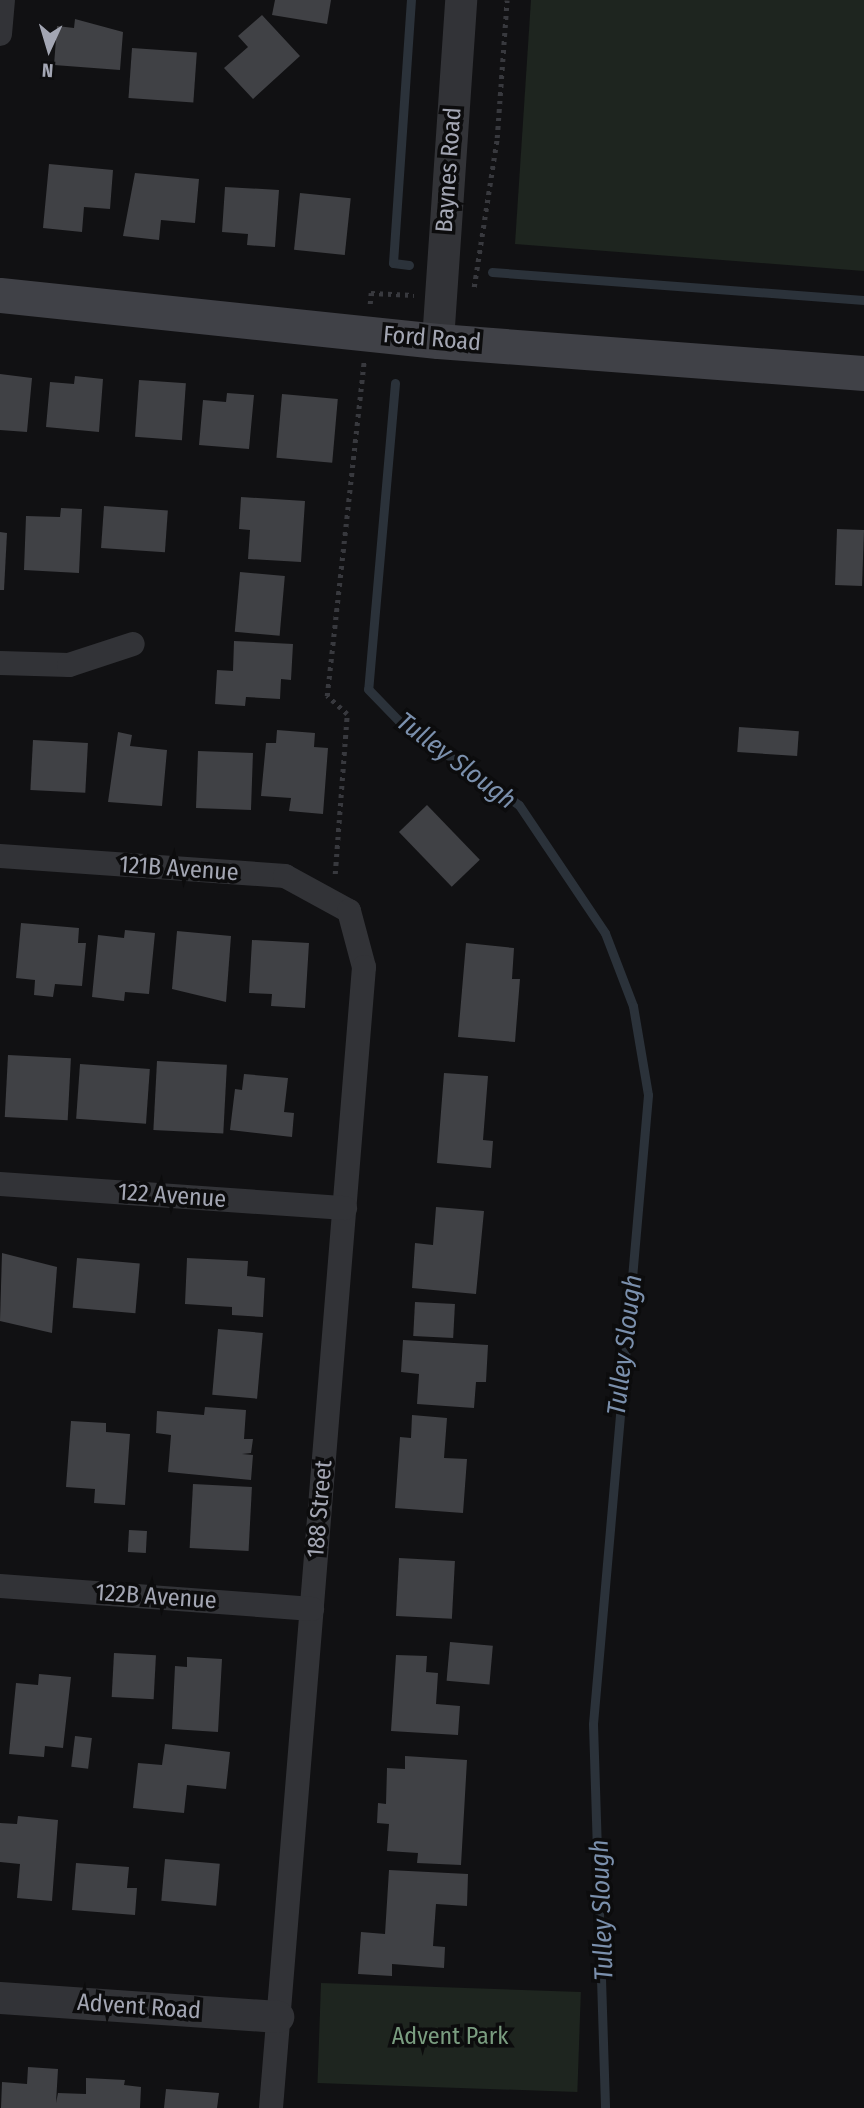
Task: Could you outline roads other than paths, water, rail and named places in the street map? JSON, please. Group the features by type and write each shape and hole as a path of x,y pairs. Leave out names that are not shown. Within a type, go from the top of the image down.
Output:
{"main road":[{"name":"Ford Road","path":"0,295 438,341 864,373"}],"street":[{"path":"0,34 2,0"},
{"name":"Baynes Road","path":"438,341 461,0"},
{"path":"0,663 69,665 133,645"},
{"name":"121B Avenue","path":"0,856 285,876 341,907"},
{"name":"188 Street","path":"271,2108 363,967 341,907"},
{"name":"122 Avenue","path":"0,1184 345,1208"},
{"name":"122B Avenue","path":"0,1586 312,1609"},
{"name":"Advent Road","path":"0,1997 278,2017"}],"waterway":[{"path":"409,265 393,263 411,0"},
{"path":"492,272 864,300"},
{"name":"Tulley Slough","path":"395,383 368,689 399,721 519,805 605,933 633,1006 648,1095 593,1724 605,2108"}],"park label":[{"name":"Advent Park","path":"450,2037"}]}
